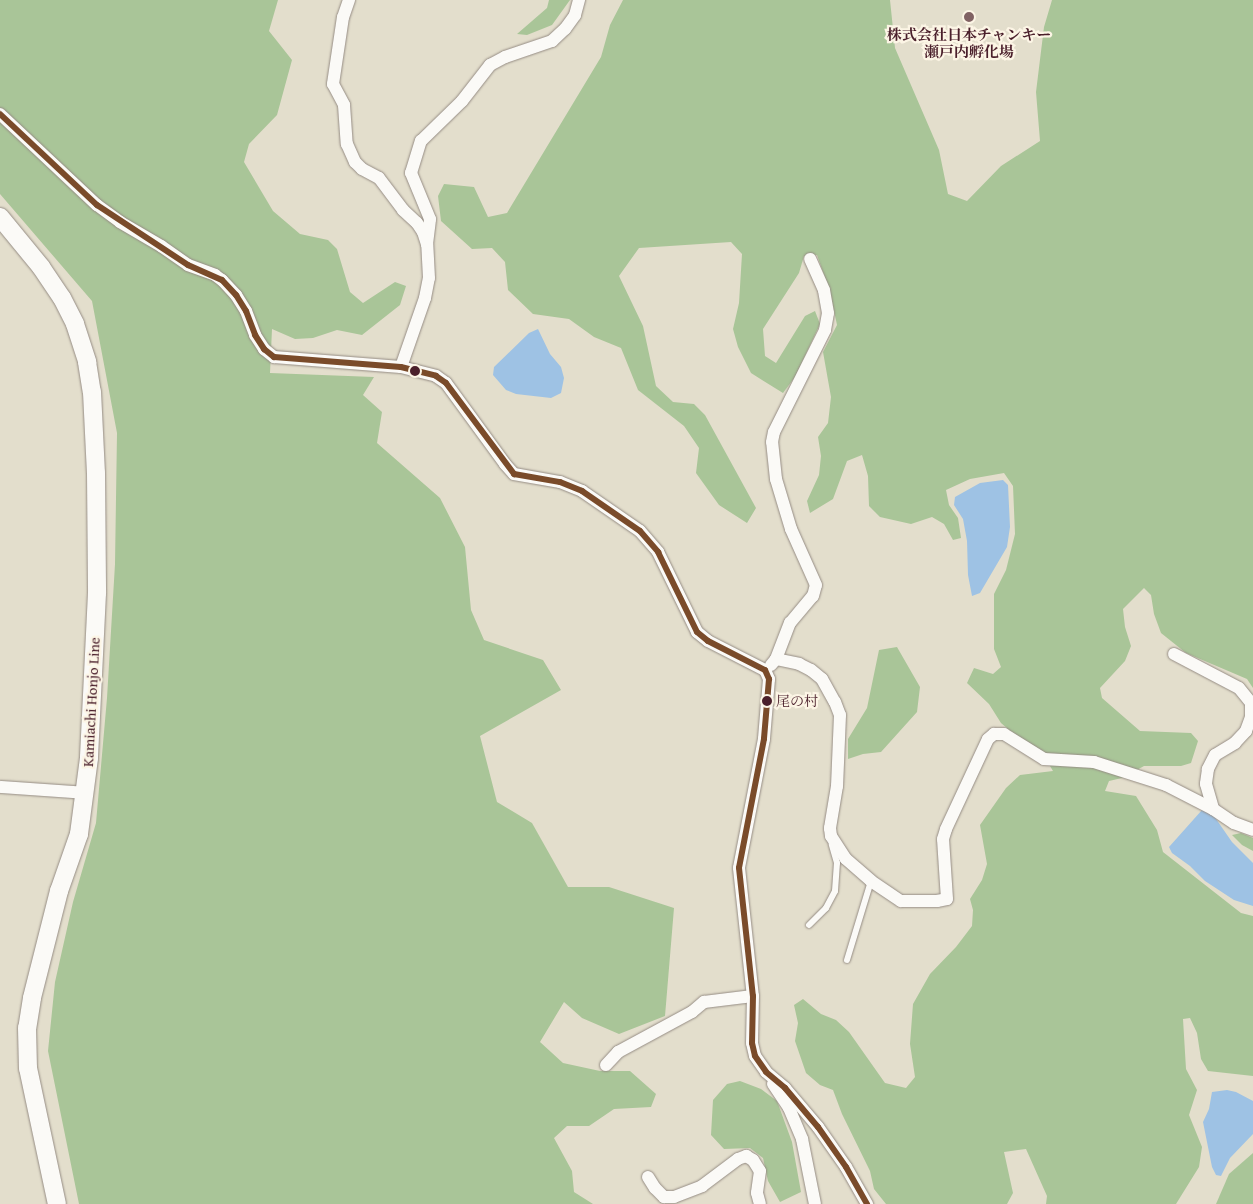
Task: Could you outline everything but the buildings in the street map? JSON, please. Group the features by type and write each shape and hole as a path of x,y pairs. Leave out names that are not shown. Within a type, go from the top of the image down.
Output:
{"main road":[{"name":"Kamiachi Honjo Line","path":"0,217 41,267 62,298 75,324 87,362 92,392 97,593 91,722 85,793 79,834 59,891 32,998 27,1028 28,1068 57,1204"}],"street":[{"path":"350,0 343,17 333,84 344,105 347,144 355,162 362,169 379,178 403,210 417,223 423,232 426,244 429,278 425,298 401,367"},
{"path":"426,244 431,226 430,219 411,173 421,141 462,101 490,65 552,41 565,29 575,15 579,0"},
{"path":"0,114 90,199 120,222 161,246 188,265 215,275 222,280 236,295 246,311 264,349 274,357 401,367 436,376 446,383 514,474 560,482 582,491 640,531 658,552 698,632 708,641 765,670 769,679 764,740 739,868 753,996 752,1043 755,1056 766,1072 785,1088 818,1127 846,1167 867,1204"},
{"path":"765,670 776,659 790,623 813,596 816,585 791,528 776,479 772,442 774,432 825,330 828,314 824,290 810,259"},
{"path":"1174,654 1239,688 1251,703 1246,731 1235,743 1215,755 1208,769 1206,784 1213,810"},
{"path":"776,659 799,664 822,679 840,715 837,786 830,828 831,836 846,859 871,881 901,901 919,902 947,899 943,838 988,739 994,734 1004,734 1044,759 1081,760 1166,785 1234,823 1253,830"},
{"path":"0,787 85,793"},
{"path":"606,1064 618,1052 692,1012 704,1002 753,996"},
{"path":"774,1079 773,1085 789,1108 802,1139 812,1203"},
{"path":"648,1177 664,1197 674,1197 702,1186 746,1156 753,1160 760,1170 757,1193 760,1204"}],"lane":[{"path":"810,925 826,908 834,891 837,863 831,836"},
{"path":"847,960 871,881"}],"green space":[{"path":"0,0 278,0 269,31 292,60 277,115 249,144 244,162 273,211 300,234 328,240 337,249 350,292 363,303 395,282 406,286 400,305 362,335 337,330 313,338 295,339 272,329 270,373 374,377 363,395 382,412 377,443 440,498 465,547 471,610 484,640 543,660 561,690 480,736 497,802 532,823 568,887 609,887 674,908 665,1016 619,1034 582,1018 564,1002 540,1042 563,1063 600,1071 630,1071 656,1094 651,1107 614,1109 589,1126 567,1126 554,1138 572,1171 574,1192 593,1204 79,1204 48,1051 55,982 73,902 96,823 107,698 115,564 117,433 92,301 0,194"},
{"path":"549,0 570,0 552,25 527,35 517,34 547,8"},
{"path":"623,0 890,0 895,48 939,150 948,194 967,201 1001,166 1040,141 1036,92 1044,27 1052,0 1253,0 1253,688 1247,679 1186,653 1161,633 1154,614 1151,595 1144,588 1123,609 1125,627 1131,646 1125,661 1100,688 1102,698 1140,731 1191,733 1198,741 1191,763 1181,766 1144,766 1122,778 1109,781 1105,791 1136,796 1157,830 1163,852 1241,913 1253,916 1253,1076 1208,1071 1201,1059 1197,1033 1190,1018 1183,1019 1186,1069 1197,1090 1189,1115 1202,1147 1199,1167 1176,1204 1046,1204 1047,1196 1026,1149 1004,1152 1013,1193 1007,1204 886,1204 874,1189 870,1171 842,1114 833,1090 820,1085 806,1073 795,1041 798,1023 794,1005 803,999 821,1014 836,1020 849,1032 885,1083 906,1088 915,1077 910,1044 913,1004 930,974 956,947 972,926 973,910 970,899 982,880 987,864 980,825 1006,788 1020,775 1053,771 1044,756 1027,745 1001,723 989,704 967,683 974,668 993,674 1001,667 994,649 994,594 1006,570 1015,534 1013,486 1004,473 970,479 946,490 949,505 958,518 961,538 953,540 944,524 932,517 911,524 880,517 869,506 868,476 862,455 847,461 833,499 810,513 807,501 819,475 821,456 818,437 828,423 831,397 823,352 837,325 830,292 817,255 804,256 799,273 763,329 765,356 776,363 805,316 815,311 820,324 795,377 783,393 751,373 738,347 733,329 739,303 742,254 731,242 639,248 619,276 643,326 656,386 673,402 694,404 705,415 756,508 747,523 719,505 696,473 699,448 684,426 638,390 621,348 594,337 569,319 533,314 508,290 505,262 492,248 472,249 441,221 438,196 444,184 474,187 488,217 507,213 601,57 610,25"},
{"path":"897,647 920,687 917,712 881,752 863,754 848,759 848,739 867,708 879,650"},
{"path":"1241,833 1253,838 1253,851 1242,845 1232,835"},
{"path":"740,1081 761,1089 777,1101 792,1142 801,1192 780,1202 768,1181 763,1158 750,1148 724,1149 711,1135 713,1100 727,1084"},
{"path":"1253,1153 1253,1204 1216,1204 1229,1174"}],"water":[{"path":"538,329 550,354 561,367 564,378 561,393 551,398 516,394 506,390 493,375 494,367 529,333"},
{"path":"1003,480 1008,485 1010,527 1007,547 980,593 972,596 968,575 967,541 963,519 954,505 955,497 980,483"},
{"path":"1202,810 1214,816 1232,842 1253,863 1253,906 1234,900 1205,881 1190,866 1172,853 1169,847"},
{"path":"1227,1090 1236,1092 1253,1101 1253,1134 1230,1158 1221,1176 1216,1175 1212,1167 1203,1122 1209,1109 1212,1092"}],"transit line":[{"path":"0,114 97,205 188,265 222,280 236,295 246,311 255,335 264,349 274,357 401,367 436,376 446,383 514,474 560,482 582,491 640,531 658,552 697,632 708,641 765,670 769,679 764,739 739,868 753,996 752,1043 755,1056 766,1072 785,1088 818,1127 846,1167 867,1204"}],"place":[{"name":"株式会社日本チャンキー 瀬戸内孵化場","path":"969,17"},
{"name":"尾の村","path":"767,701"}]}
